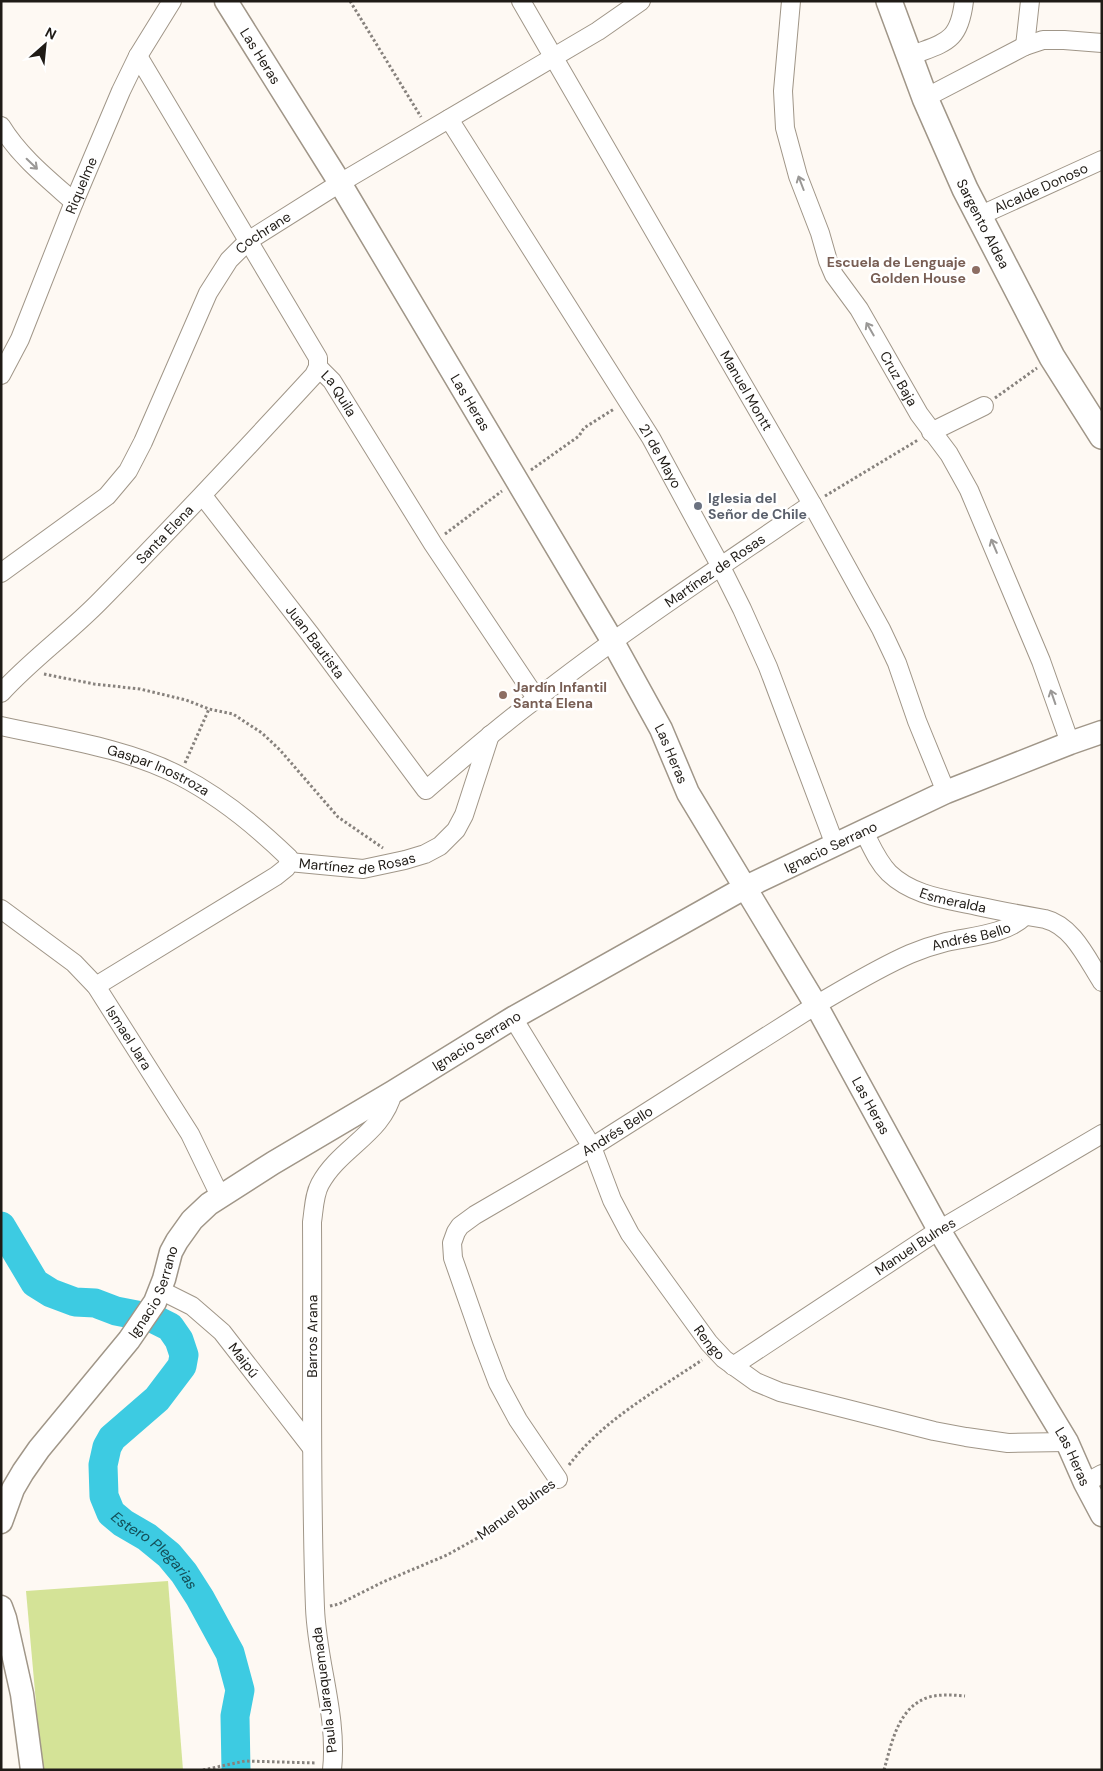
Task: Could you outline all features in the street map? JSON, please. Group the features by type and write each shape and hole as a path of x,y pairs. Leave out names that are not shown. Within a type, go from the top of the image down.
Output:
{"main road":[{"name":"Sargento Aldea","path":"889,1 925,98 965,189 1052,357 1102,436"}],"street":[{"name":"Riquelme","path":"1,375 20,339 74,202 138,56 172,1"},
{"name":"Las Heras","path":"226,1 340,183 613,642 661,729 688,793 816,1005 939,1230 1067,1442 1093,1478 1102,1515"},
{"name":"Manuel Montt","path":"521,1 812,504 881,629 897,664 917,721 946,792"},
{"name":"Cochrane","path":"1,573 107,496 128,471 143,442 208,293 229,260 248,241 340,183 598,31 641,1"},
{"name":"Cruz Baja","path":"791,1 783,91 783,112 788,143 798,176 834,275 859,309 919,414 949,454 969,490 1041,661 1070,743"},
{"path":"910,56 948,41 954,35 962,15 964,1"},
{"path":"1025,46 1030,1"},
{"path":"925,98 1025,46 1052,39 1102,43"},
{"name":"La Quila","path":"138,56 318,358 318,367 332,380 433,544 536,698"},
{"name":"21 de Mayo","path":"448,119 628,400 651,438 721,567 768,667 835,844"},
{"path":"1,126 23,155 74,202"},
{"name":"Alcalde Donoso","path":"979,216 1102,160"},
{"name":"Santa Elena","path":"1,693 22,670 99,602 203,496 314,375 318,367"},
{"path":"932,432 984,406"},
{"name":"Juan Bautista","path":"203,496 304,626 426,790"},
{"name":"Martínez de Rosas","path":"426,790 536,698 613,642 812,504"},
{"name":"Gaspar Inostroza","path":"1,726 139,759 179,775 215,796 245,818 289,858 289,862"},
{"name":"Ignacio Serrano","path":"1,1522 13,1489 39,1449 129,1340 157,1296 171,1252 185,1228 201,1211 220,1196 513,1018 746,887 946,792 1102,732"},
{"name":"Martínez de Rosas","path":"96,986 276,876 286,868 289,862 363,869 406,860 425,854 440,846 456,830 464,815 490,735"},
{"name":"Esmeralda","path":"863,830 882,864 897,880 908,886 927,895 1053,921 1066,930 1102,982"},
{"name":"Ismael Jara","path":"1,909 74,963 96,986 190,1134 220,1196"},
{"name":"Andrés Bello","path":"558,1479 518,1420 498,1383 453,1258 452,1243 460,1226 475,1215 592,1147 816,1005 910,954 944,943 1006,929 1019,922 1025,916"},
{"name":"Rengo","path":"513,1018 592,1147 612,1200 630,1234 715,1351 733,1366 756,1382 780,1392 934,1431 1008,1443 1067,1442"},
{"name":"Barros Arana","path":"315,1610 312,1448 312,1222 315,1199 319,1185 329,1171 343,1155 383,1118 388,1110 393,1092"},
{"name":"Manuel Bulnes","path":"733,1366 939,1230 1102,1134"},
{"name":"Maipú","path":"157,1296 192,1306 222,1332 312,1448"},
{"path":"1,1607 22,1694 32,1770"},
{"name":"Paula Jaraquemada","path":"315,1610 317,1638 332,1730 332,1767"}],"path":[{"path":"350,1 429,130"},
{"path":"984,406 1052,357"},
{"path":"433,544 516,480 579,436 584,428 628,400"},
{"path":"812,504 932,432"},
{"path":"22,670 94,684 140,689 233,714 262,733 280,750 338,816 376,844 406,860"},
{"path":"179,775 209,708"},
{"name":"Manuel Bulnes","path":"315,1610 339,1604 383,1582 447,1555 483,1535 558,1479 578,1452 619,1416 715,1351"},
{"path":"884,1770 899,1722 912,1706 930,1697 940,1695 964,1696"},
{"path":"204,1770 245,1761 332,1767"}],"green space":[{"path":"168,1581 183,1770 42,1770 26,1591"}],"waterway":[{"name":"Estero Plegarias","path":"1,1226 35,1283 51,1293 75,1302 95,1303 116,1311 152,1318 170,1327 179,1340 184,1355 182,1366 157,1399 112,1438 107,1447 103,1465 104,1496 111,1513 123,1523 147,1537 169,1555 184,1573 230,1653 240,1690 235,1716 236,1770"}],"place":[{"name":"Escuela de Lenguaje Golden House","path":"976,270"},
{"name":"Iglesia del Señor de Chile","path":"698,506"},
{"name":"Jardín Infantil Santa Elena","path":"503,695"}]}
